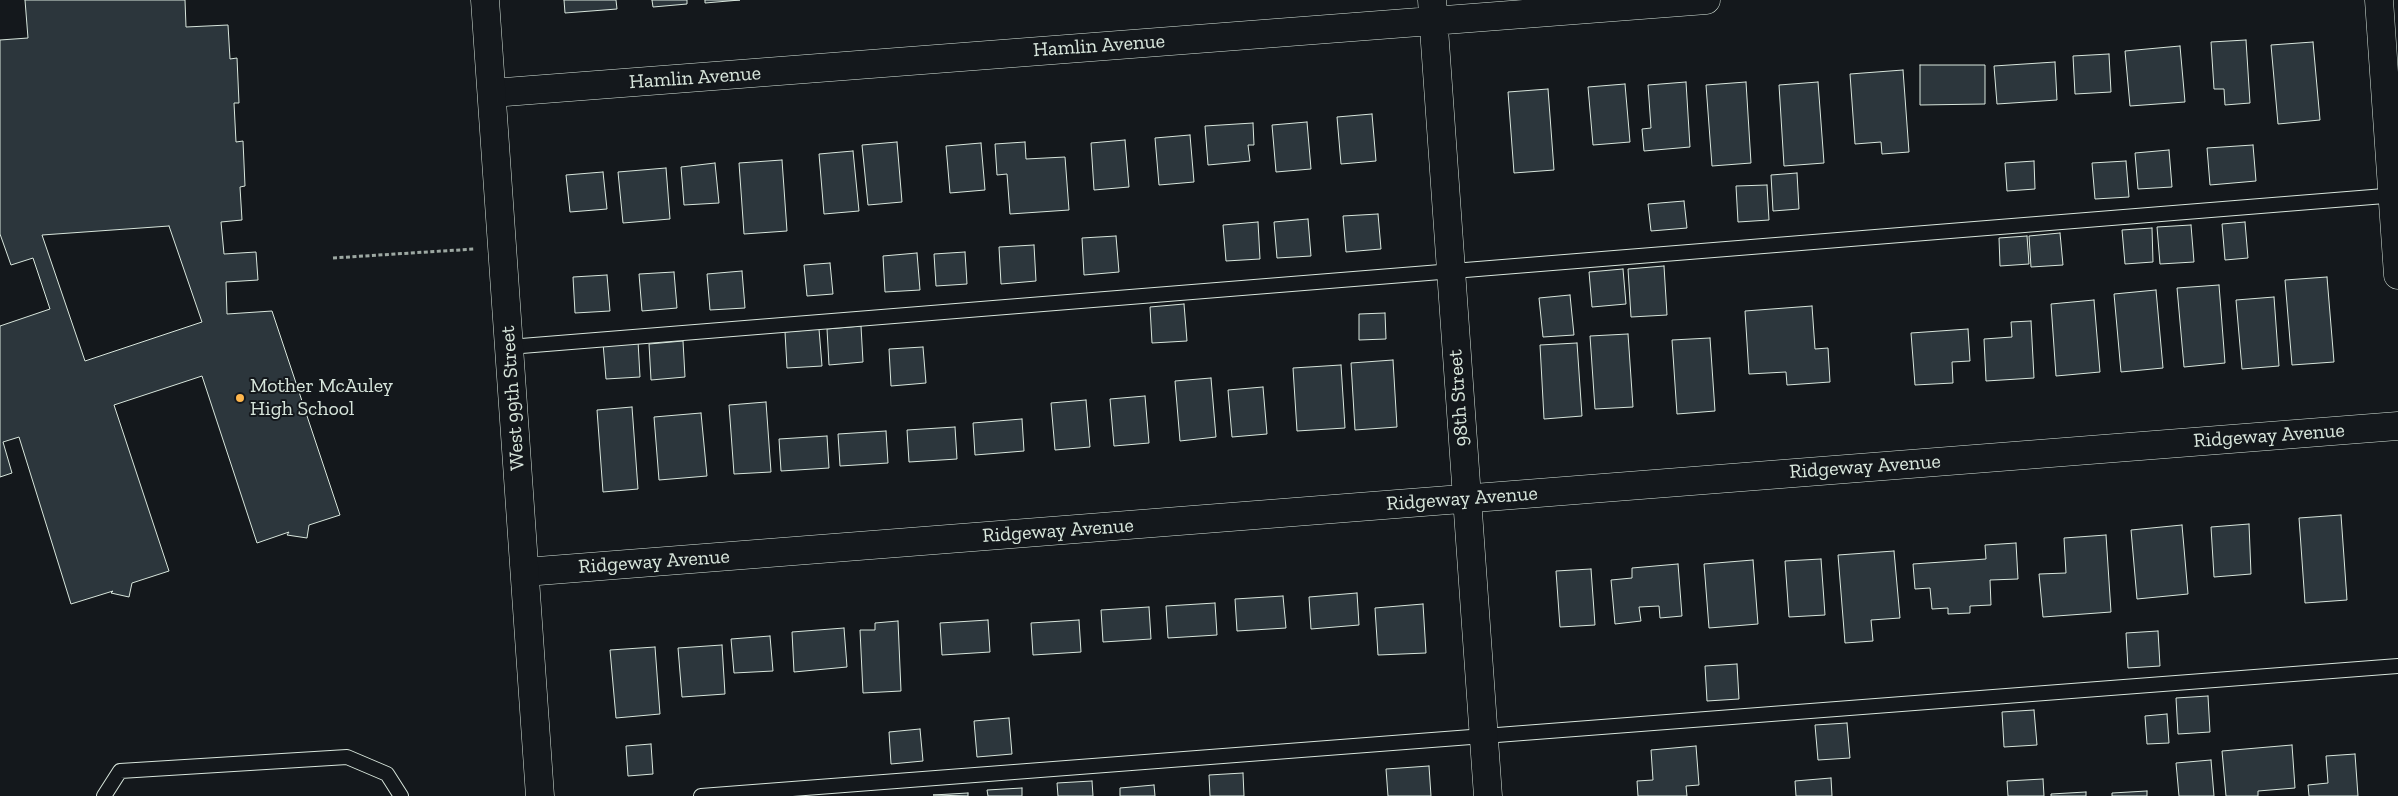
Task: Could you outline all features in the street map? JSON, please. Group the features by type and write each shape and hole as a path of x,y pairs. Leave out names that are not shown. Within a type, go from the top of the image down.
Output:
{"street":[{"name":"West 99th Street","path":"485,0 540,796"},
{"name":"Hamlin Avenue","path":"492,93 1432,10 1706,0"},
{"path":"2379,0 2395,195 2398,275"},
{"name":"98th Street","path":"1432,10 1488,796"},
{"name":"Ridgeway Avenue","path":"525,572 2398,426"}],"lane":[{"path":"509,348 2395,195"},
{"path":"701,796 2398,666"},
{"path":"104,796 120,771 347,757 387,774 401,796"}],"path":[{"path":"334,258 480,249"}],"building":[{"path":"25,0 185,0 186,27 228,25 230,59 237,58 239,103 234,103 236,142 243,141 245,186 240,187 242,220 221,222 224,254 256,252 258,280 226,282 227,314 272,311 340,515 309,525 307,538 287,535 289,532 257,543 202,376 114,405 169,571 132,583 129,597 111,593 113,591 71,604 19,437 3,442 12,473 0,477 0,326 50,309 33,258 11,265 0,234 0,40 28,38","holes":["169,226 202,322 85,361 42,235"]},
{"path":"564,0 616,0 617,9 565,13"},
{"path":"652,0 687,0 687,4 653,7"},
{"path":"705,0 740,0 705,3"},
{"path":"2246,40 2250,103 2225,105 2224,89 2214,89 2211,42"},
{"path":"2313,42 2320,120 2278,124 2271,45"},
{"path":"2180,46 2185,102 2130,106 2125,51"},
{"path":"2109,54 2111,92 2075,94 2073,56"},
{"path":"2055,62 2057,100 1997,104 1994,66"},
{"path":"1920,65 1985,65 1985,104 1920,105"},
{"path":"1903,70 1909,152 1882,154 1881,142 1855,144 1850,74"},
{"path":"1686,82 1690,147 1644,151 1642,129 1651,128 1648,85"},
{"path":"1746,82 1751,163 1712,166 1706,85"},
{"path":"1818,82 1824,163 1784,166 1779,85"},
{"path":"1625,84 1630,142 1593,145 1588,87"},
{"path":"1548,89 1554,170 1514,173 1508,92"},
{"path":"1372,114 1376,161 1341,164 1337,117"},
{"path":"1307,122 1311,169 1276,172 1272,125"},
{"path":"1253,123 1254,145 1248,145 1250,161 1208,165 1205,126"},
{"path":"1190,135 1194,182 1159,185 1155,138"},
{"path":"1125,140 1129,187 1094,190 1091,143"},
{"path":"897,142 902,202 868,205 862,145"},
{"path":"1025,142 1026,159 1065,157 1069,210 1010,214 1007,174 997,175 995,144"},
{"path":"981,143 985,190 950,193 946,146"},
{"path":"2253,145 2256,181 2210,185 2207,148"},
{"path":"2169,150 2172,187 2138,189 2135,153"},
{"path":"853,151 859,211 824,214 819,154"},
{"path":"782,160 787,231 744,234 739,163"},
{"path":"2034,161 2035,189 2007,191 2005,163"},
{"path":"2126,161 2129,197 2095,199 2092,163"},
{"path":"715,163 719,203 684,205 681,167"},
{"path":"666,168 670,219 623,223 618,172"},
{"path":"603,172 607,209 570,212 566,175"},
{"path":"1797,173 1799,209 1773,211 1771,175"},
{"path":"1767,185 1769,220 1738,222 1736,186"},
{"path":"1684,201 1687,228 1651,231 1648,204"},
{"path":"1378,214 1381,249 1346,252 1343,216"},
{"path":"1308,219 1311,256 1277,258 1274,222"},
{"path":"1258,222 1260,259 1226,261 1223,225"},
{"path":"2245,222 2248,258 2225,260 2222,224"},
{"path":"2191,225 2194,262 2160,264 2157,227"},
{"path":"2152,228 2153,262 2125,264 2122,230"},
{"path":"2060,233 2063,265 2031,267 2029,236"},
{"path":"1116,236 1119,272 1084,275 1082,238"},
{"path":"2027,236 2029,264 2000,266 1999,238"},
{"path":"1034,245 1036,281 1001,284 999,247"},
{"path":"965,252 967,284 936,286 934,254"},
{"path":"917,253 920,290 885,292 883,256"},
{"path":"830,263 833,294 807,296 804,265"},
{"path":"1664,266 1667,315 1631,317 1628,269"},
{"path":"1623,269 1626,304 1592,307 1589,272"},
{"path":"742,271 745,308 710,310 707,274"},
{"path":"674,272 677,308 642,311 639,274"},
{"path":"607,275 610,311 575,313 573,277"},
{"path":"2327,277 2334,362 2292,365 2285,280"},
{"path":"2219,285 2225,363 2184,367 2177,288"},
{"path":"2156,290 2163,368 2121,372 2114,294"},
{"path":"1570,295 1574,335 1543,337 1539,298"},
{"path":"2274,297 2279,366 2242,369 2236,300"},
{"path":"2094,300 2100,372 2056,376 2051,304"},
{"path":"1184,304 1187,341 1152,343 1150,307"},
{"path":"1812,306 1815,349 1828,348 1830,382 1787,385 1786,372 1749,374 1745,311"},
{"path":"1385,313 1386,339 1359,340 1359,314"},
{"path":"2031,321 2034,378 1986,381 1984,339 2012,337 2011,322"},
{"path":"861,326 863,362 829,365 827,329"},
{"path":"819,329 822,366 787,368 785,332"},
{"path":"1968,329 1970,361 1952,362 1953,383 1915,385 1911,333"},
{"path":"1628,334 1633,407 1595,409 1590,336"},
{"path":"1710,338 1715,411 1677,414 1672,340"},
{"path":"638,341 640,377 606,379 603,343"},
{"path":"683,341 685,377 651,380 649,344"},
{"path":"1577,343 1582,416 1544,419 1540,345"},
{"path":"923,347 926,383 891,386 889,349"},
{"path":"1393,360 1397,427 1355,430 1351,363"},
{"path":"1341,365 1345,428 1297,431 1293,368"},
{"path":"1211,378 1216,437 1180,441 1175,381"},
{"path":"1263,387 1267,434 1232,437 1228,390"},
{"path":"1145,396 1149,443 1114,446 1110,399"},
{"path":"1086,400 1090,447 1055,450 1051,403"},
{"path":"766,402 771,472 734,474 729,405"},
{"path":"632,407 638,489 603,492 597,410"},
{"path":"701,413 707,476 659,480 654,417"},
{"path":"1022,419 1024,451 975,455 973,423"},
{"path":"955,427 957,459 909,462 907,430"},
{"path":"886,431 888,463 840,466 838,434"},
{"path":"827,436 829,468 781,471 779,439"},
{"path":"2341,515 2347,600 2305,603 2299,518"},
{"path":"2249,524 2251,574 2214,577 2211,527"},
{"path":"2182,525 2188,594 2137,599 2131,530"},
{"path":"2106,535 2111,612 2043,617 2039,574 2066,573 2064,538"},
{"path":"2016,543 2018,579 1990,580 1991,605 1970,606 1970,613 1948,614 1948,608 1932,609 1930,588 1915,589 1913,564 1986,559 1985,545"},
{"path":"1894,551 1900,618 1871,620 1873,641 1845,643 1838,555"},
{"path":"1821,559 1825,615 1789,617 1785,561"},
{"path":"1753,560 1758,624 1709,628 1704,564"},
{"path":"1678,564 1682,616 1660,618 1659,606 1639,607 1641,621 1615,624 1611,580 1632,578 1632,568"},
{"path":"1591,569 1595,625 1560,627 1556,571"},
{"path":"1357,593 1359,625 1311,629 1309,597"},
{"path":"1283,596 1286,628 1237,631 1235,599"},
{"path":"1215,603 1217,635 1168,638 1166,606"},
{"path":"1423,604 1426,653 1378,655 1375,608"},
{"path":"1149,607 1151,639 1103,642 1101,610"},
{"path":"988,620 990,652 942,655 940,623"},
{"path":"1079,620 1081,652 1033,655 1031,623"},
{"path":"898,621 901,691 863,693 860,630 875,630 875,623"},
{"path":"844,628 847,667 794,672 792,632"},
{"path":"2158,631 2160,666 2128,668 2126,633"},
{"path":"770,636 773,671 734,673 731,639"},
{"path":"722,645 725,694 682,697 678,648"},
{"path":"655,647 660,714 616,718 610,650"},
{"path":"1737,664 1739,699 1707,701 1705,666"},
{"path":"2208,696 2210,732 2178,734 2176,698"},
{"path":"2034,710 2037,745 2004,747 2002,712"},
{"path":"2167,714 2169,743 2147,744 2145,716"},
{"path":"1009,718 1012,754 977,757 974,721"},
{"path":"1847,723 1850,758 1818,760 1815,725"},
{"path":"920,729 923,761 891,764 889,732"},
{"path":"651,744 653,774 628,776 626,746"},
{"path":"2292,745 2295,788 2258,791 2258,796 2226,796 2222,751"},
{"path":"1696,746 1699,785 1686,786 1687,796 1638,796 1637,781 1653,780 1651,750"},
{"path":"2355,754 2358,796 2309,796 2308,785 2328,783 2326,756"},
{"path":"2211,760 2214,796 2179,796 2176,763"},
{"path":"1429,766 1431,796 1388,796 1386,769"},
{"path":"1243,773 1244,796 1210,796 1209,775"},
{"path":"1831,778 1832,796 1796,796 1795,781"},
{"path":"2043,779 2044,796 2008,796 2007,781"},
{"path":"1092,781 1093,796 1058,796 1057,783"},
{"path":"1154,785 1155,796 1120,796 1120,788"},
{"path":"1022,788 1022,796 988,796 987,790"},
{"path":"2147,791 2147,796 2112,796 2112,793"},
{"path":"2086,792 2086,796 2051,796 2051,794"},
{"path":"968,793 968,796 933,795"}],"place":[{"name":"Mother McAuley High School","path":"240,398"}]}
